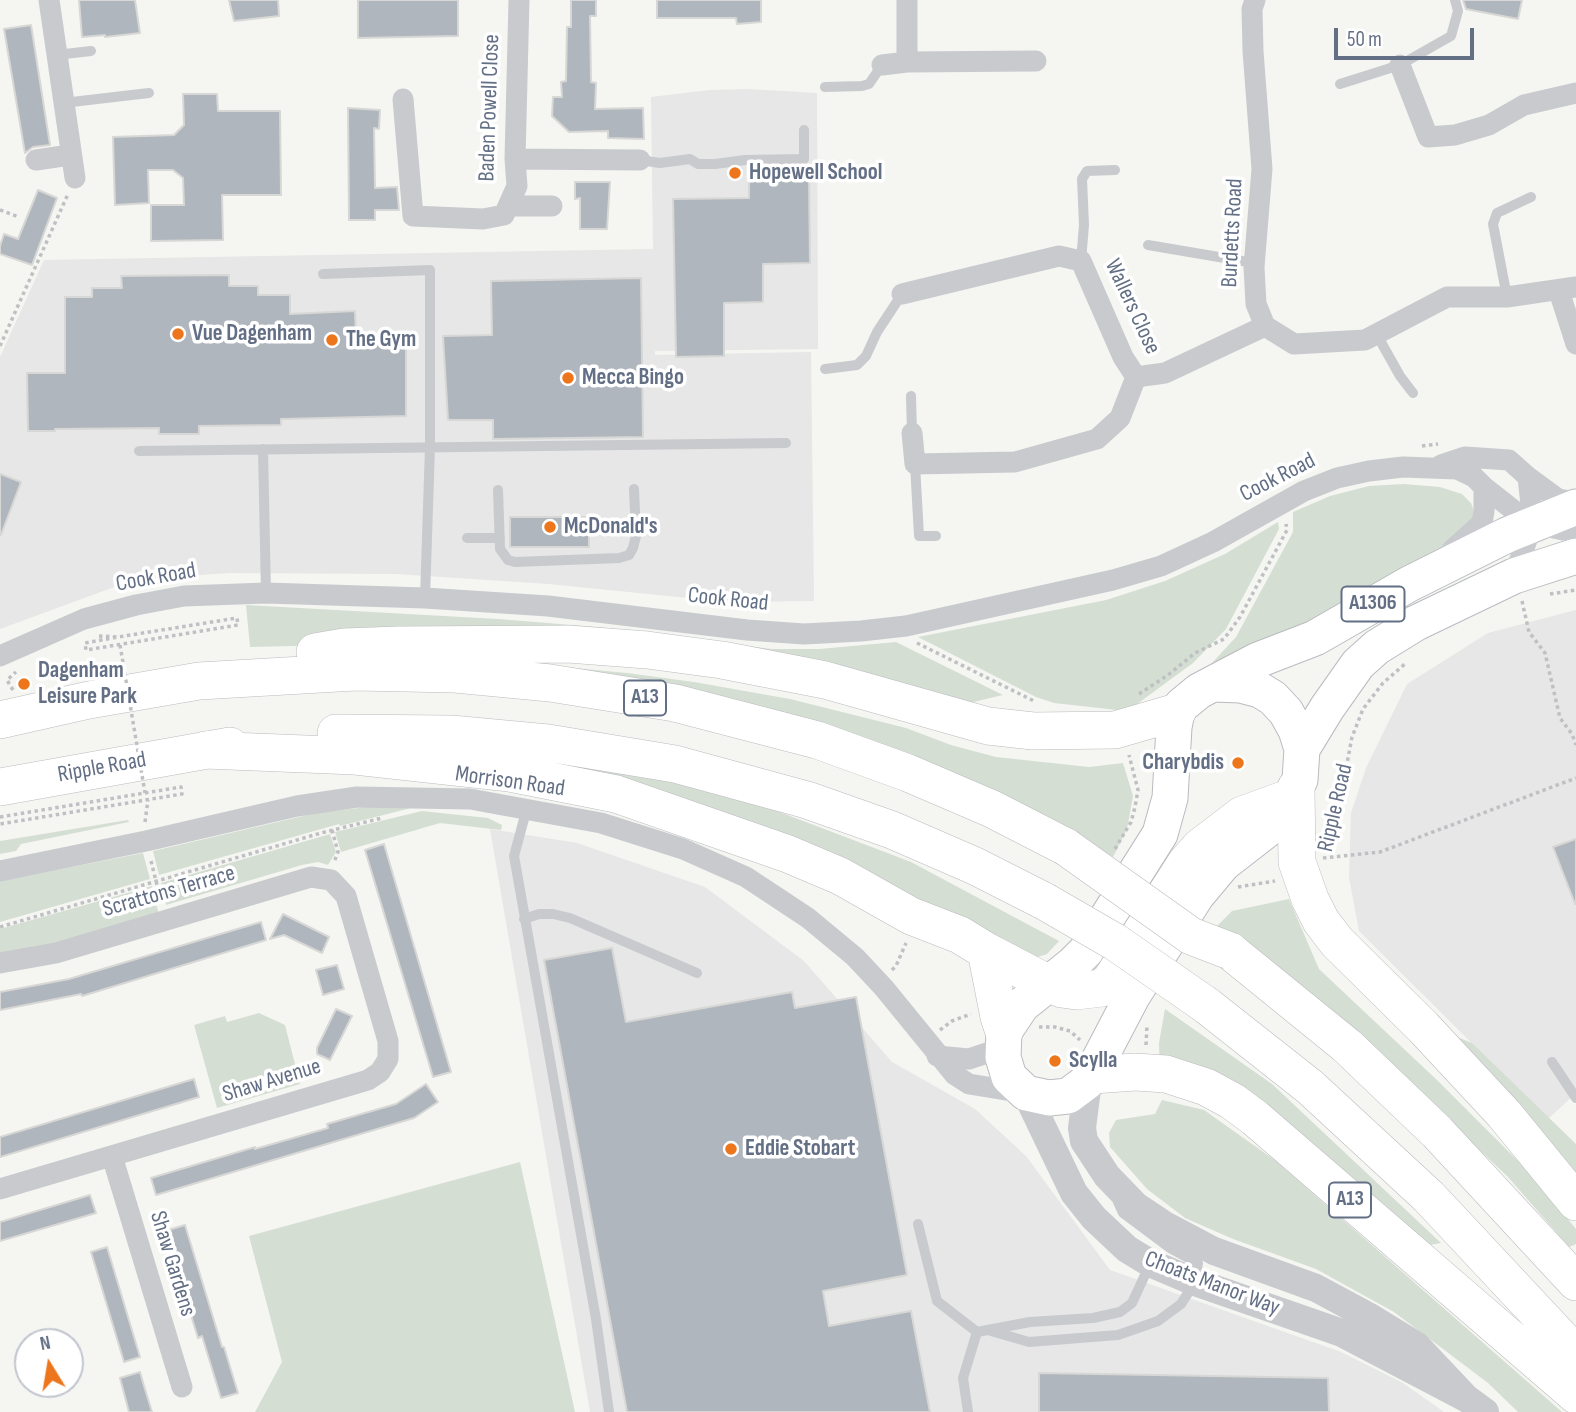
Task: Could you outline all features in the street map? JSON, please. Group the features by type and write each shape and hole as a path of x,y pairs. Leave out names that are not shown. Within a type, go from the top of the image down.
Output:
{"highway":[{"name":"A13","path":"0,720 89,700 199,681 273,660 344,647 568,644 647,650 722,660 825,680 988,726 1033,732 1115,730 1177,712"},
{"name":"A13","path":"199,681 355,672 454,674 550,683 675,703 817,740 908,773 992,809 1066,847 1191,936 1230,951 1347,1046 1437,1132 1576,1282"},
{"name":"A13","path":"205,750 292,735 353,733 451,734 548,743 675,764 807,800 892,830 975,866 1044,901 1115,942 1206,1005 1310,1087 1419,1188 1576,1354"},
{"name":"A13","path":"205,750 355,756 510,773 616,794 788,854 839,876 911,916 960,934 986,951"},
{"name":"Ripple Road","path":"0,787 205,750"},
{"path":"986,951 1062,989 1076,991 1102,988 1120,969 1186,863 1200,847 1242,815 1293,793 1297,862 1312,866 1321,921 1337,942 1423,1027 1504,1114 1576,1202"},
{"path":"986,951 1004,1032"},
{"name":"A13","path":"1088,1067 1166,1074 1206,1087 1232,1101 1576,1395"}],"main road":[{"name":"A1306","path":"1213,684 1258,660 1315,638 1409,584 1533,523 1576,505"},
{"name":"Ripple Road","path":"1302,749 1358,664 1377,648 1416,623 1517,587 1576,556"},
{"path":"1213,684 1241,685 1260,690 1273,698 1286,712 1302,749 1302,768 1293,793 1277,820 1223,864 1196,895 1068,1096 1049,1098 1026,1093 1009,1077 1004,1032 1016,1011 1086,951 1160,834 1170,798 1172,740 1177,712 1189,697 1213,684"}],"street":[{"path":"49,0 75,178"},
{"name":"Baden Powell Close","path":"403,99 413,216 483,219 504,215 517,186 515,159 519,0"},
{"path":"907,0 907,62"},
{"name":"Burdetts Road","path":"1255,0 1252,9 1253,51 1262,169 1254,262 1256,304 1265,326"},
{"path":"882,65 907,62 1036,61"},
{"path":"1401,65 1428,137 1455,135 1489,125 1524,105 1576,93"},
{"path":"36,160 70,155"},
{"path":"515,159 640,160"},
{"path":"508,206 552,206"},
{"name":"Wallers Close","path":"902,294 1059,256 1081,261 1124,357 1136,377 1164,373 1265,326"},
{"path":"1265,326 1294,344 1365,340 1447,297 1507,297 1567,289 1576,344"},
{"path":"912,433 915,464 1015,462 1097,439 1120,418 1136,377"},
{"name":"Cook Road","path":"1432,467 1465,457 1509,460 1558,499 1576,505"},
{"name":"Cook Road","path":"0,656 83,620 136,605 184,596 266,593 425,598 548,606 747,630 804,634 906,626 1113,580 1161,566 1213,542 1304,491 1337,478 1369,471 1432,467 1457,469 1474,477 1533,523"},
{"path":"1517,587 1533,523 1528,477"},
{"path":"1409,584 1482,523 1484,487"},
{"path":"1533,523 1563,530 1576,527"},
{"name":"Morrison Road","path":"0,871 297,806 357,797 470,799 601,823 683,849 746,877 808,918 855,957 935,1045 955,1074 969,1084 1026,1093"},
{"name":"Scrattons Terrace","path":"0,963 55,953 311,877 331,880 346,896"},
{"name":"Shaw Avenue","path":"0,1189 368,1080 380,1072 388,1059 388,1041 346,896"},
{"path":"935,1045 969,1059 1004,1032"},
{"name":"Choats Manor Way","path":"1088,1067 1082,1128 1084,1141 1107,1176 1136,1206 1214,1251 1316,1289 1368,1316 1418,1346 1476,1405"},
{"name":"Choats Manor Way","path":"1026,1093 1074,1193 1127,1249 1150,1263 1195,1282 1342,1333 1476,1405"},
{"name":"Shaw Gardens","path":"112,1156 182,1387"}],"lane":[{"path":"1340,85 1401,65 1451,36 1458,10 1455,0"},
{"path":"56,55 91,51"},
{"path":"825,87 869,84 882,65"},
{"path":"63,103 149,93"},
{"path":"640,160 660,163 690,159 698,164 715,164 745,160 804,159 804,130"},
{"path":"1081,261 1084,225 1082,179 1087,171 1115,170"},
{"path":"1507,297 1493,224 1497,213 1531,197"},
{"path":"1148,245 1254,262"},
{"path":"323,274 430,270 430,447 425,598"},
{"path":"825,369 857,365 866,356 877,332 902,294"},
{"path":"1377,335 1399,376 1413,393"},
{"path":"911,396 912,433"},
{"path":"139,451 786,443"},
{"path":"262,449 266,593"},
{"path":"915,464 919,536 936,536"},
{"path":"498,490 502,555 515,562 619,558 629,555 636,536 635,488"},
{"path":"467,538 500,538"},
{"path":"527,808 514,856 610,1412"},
{"path":"524,919 539,914 570,918 696,973"},
{"path":"1552,1062 1576,1098"},
{"path":"991,1331 1030,1342 1118,1335 1158,1321 1181,1304 1195,1282 1198,1263 1170,1248 1123,1213 1107,1176"},
{"path":"918,1224 937,1301 976,1332 1030,1321 1093,1318 1120,1312 1132,1303 1150,1263"},
{"path":"968,1412 963,1378 976,1332"}],"path":[{"path":"0,346 75,178"},
{"path":"0,209 19,217"},
{"path":"1135,696 1168,675 1195,653 1224,639 1240,617 1287,530 1286,522"},
{"path":"1517,587 1529,632 1545,653 1560,718 1572,734 1576,745"},
{"path":"1549,594 1576,590"},
{"path":"237,618 238,625 120,645 86,650 85,643 237,618"},
{"path":"94,636 118,637"},
{"path":"916,642 1039,704"},
{"path":"120,645 145,793"},
{"name":"Ripple Road","path":"1324,836 1342,790 1352,737 1363,709 1383,683 1410,660"},
{"path":"2,684 27,665"},
{"path":"8,680 13,690 24,684"},
{"path":"1312,866 1381,852 1576,778"},
{"path":"0,817 181,787 182,794 0,824"},
{"path":"145,824 148,800"},
{"path":"0,927 332,830 383,818"},
{"path":"332,830 338,852"},
{"name":"Ripple Road","path":"1235,888 1312,866 1324,847"},
{"path":"148,852 156,881"},
{"path":"888,974 896,966 907,942"},
{"path":"935,1045 959,1018 1004,1032 1055,1027 1070,1031 1079,1038 1088,1067"},
{"path":"1146,1046 1148,1021"}],"shaded area":[{"path":"710,90 817,93 818,349 655,351 655,355 811,352 814,601 728,602 549,584 396,574 231,573 136,579 0,629 0,357 44,260 653,249 651,97"},
{"path":"1404,484 1440,487 1462,494 1471,503 1475,514 1469,542 1200,676 1236,637 1293,532 1293,512 1330,496 1369,486"},
{"path":"1278,522 1279,529 1226,629 1193,663 1133,707 1117,710 1054,703 1036,697 918,637 1106,600 1165,581 1225,554"},
{"path":"246,605 597,627 772,649 819,649 896,642 1003,695 948,708 504,641 250,647"},
{"path":"1576,610 1576,1093 1548,1119 1359,931 1349,877 1351,813 1366,768 1407,684 1488,633"},
{"path":"553,666 694,682 790,699 906,728 951,745 996,757 1089,767 1123,763 1133,796 1127,829 1113,857 994,796"},
{"path":"457,749 642,774 777,811 911,862 1059,941 1047,954 1032,959"},
{"path":"419,806 340,826 339,824 159,875 153,851 316,813 367,807"},
{"path":"422,811 488,818 502,825 501,830 440,823 341,852 335,832"},
{"path":"128,820 129,822 21,844 16,851 0,854 0,841"},
{"name":"Eddie Stobart","path":"490,829 577,843 705,887 804,961 892,1062 975,1109 1026,1156 1110,1270 1341,1352 1403,1383 1444,1412 590,1412"},
{"path":"330,834 336,852 328,865 318,862 302,865 166,905 161,883"},
{"path":"143,853 150,879 0,922 0,881"},
{"path":"152,886 159,915 64,942 0,956 0,929"},
{"path":"1289,899 1319,969 1438,1081 1530,1173 1576,1229 1576,1244 1569,1247 1508,1177 1403,1077 1283,973 1217,926 1232,911"},
{"path":"1165,1009 1272,1084 1441,1243 1413,1248 1160,1071 1159,1043"},
{"path":"259,1013 285,1025 300,1084 217,1108 194,1025 225,1016 227,1022"},
{"path":"1433,1027 1472,1043 1576,1144 1576,1186"},
{"path":"1162,1100 1204,1110 1276,1161 1562,1412 1518,1412 1488,1383 1394,1312 1316,1269 1233,1239 1185,1218 1147,1189 1110,1147 1109,1133 1116,1120 1155,1114"},
{"path":"520,1162 575,1412 255,1412 282,1362 249,1236"}],"building":[{"path":"79,0 135,0 140,33 82,37"},
{"path":"229,0 278,0 279,16 234,21"},
{"path":"358,0 458,0 458,36 358,38"},
{"path":"571,0 596,0 596,16 590,16 591,82 596,83 595,109 643,108 644,139 608,138 608,131 569,132 552,116 553,97 562,97 561,82 566,81 567,27 571,27"},
{"path":"657,0 761,0 761,22 737,24 736,18 657,18"},
{"path":"1463,0 1522,0 1518,19 1466,9"},
{"path":"31,25 50,145 33,147 25,153 4,29"},
{"path":"183,94 217,94 218,111 280,111 281,195 222,195 223,240 151,241 151,205 184,205 183,178 173,170 148,170 149,203 115,205 113,137 174,135 184,125"},
{"path":"348,108 380,110 379,129 374,128 375,188 397,187 399,210 375,210 375,220 349,220"},
{"path":"809,178 810,263 763,264 763,302 724,303 724,356 676,357 673,199 749,198 749,179"},
{"path":"575,182 610,182 607,229 580,229 580,198 575,199"},
{"path":"38,190 57,198 32,265 0,254 0,246 4,234 18,239"},
{"name":"Vue Dagenham","path":"229,275 229,286 258,286 258,295 290,295 290,314 355,311 356,338 406,336 406,416 281,419 281,425 199,426 199,434 159,434 159,428 28,431 27,373 65,373 65,297 92,297 92,288 122,288 121,276"},
{"name":"Mecca Bingo","path":"641,278 643,437 493,439 493,420 448,420 443,336 492,335 491,281"},
{"path":"0,474 21,482 1,535 0,534"},
{"name":"McDonald's","path":"510,517 589,517 589,547 510,547"},
{"path":"1576,839 1576,904 1575,904 1553,847"},
{"path":"384,844 451,1072 433,1077 365,850"},
{"path":"283,914 329,937 322,953 284,935 270,939"},
{"path":"261,922 266,940 82,996 81,994 0,1010 0,992 69,979"},
{"name":"Eddie Stobart","path":"612,948 626,1022 792,992 795,1008 856,997 907,1275 823,1291 829,1326 911,1311 930,1412 627,1412 544,960"},
{"path":"337,965 344,989 323,995 316,970"},
{"path":"336,1009 352,1016 330,1060 317,1054 317,1048"},
{"path":"194,1079 199,1097 0,1157 0,1137"},
{"path":"426,1084 438,1102 414,1118 156,1195 151,1178 328,1128 327,1124 396,1104"},
{"path":"90,1195 96,1213 0,1241 0,1222"},
{"path":"185,1225 238,1393 221,1398 202,1336 198,1338 165,1231"},
{"path":"107,1247 140,1357 124,1362 91,1252"},
{"path":"140,1372 152,1412 129,1412 120,1378"},
{"path":"1039,1373 1328,1378 1329,1412 1039,1412"}],"place":[{"name":"Hopewell School","path":"735,173"},
{"name":"Vue Dagenham","path":"178,334"},
{"name":"The Gym","path":"332,340"},
{"name":"Mecca Bingo","path":"568,378"},
{"name":"McDonald's","path":"550,527"},
{"name":"Dagenham Leisure Park","path":"24,684"},
{"name":"Charybdis","path":"1238,763"},
{"name":"Scylla","path":"1055,1061"},
{"name":"Eddie Stobart","path":"731,1149"}]}
